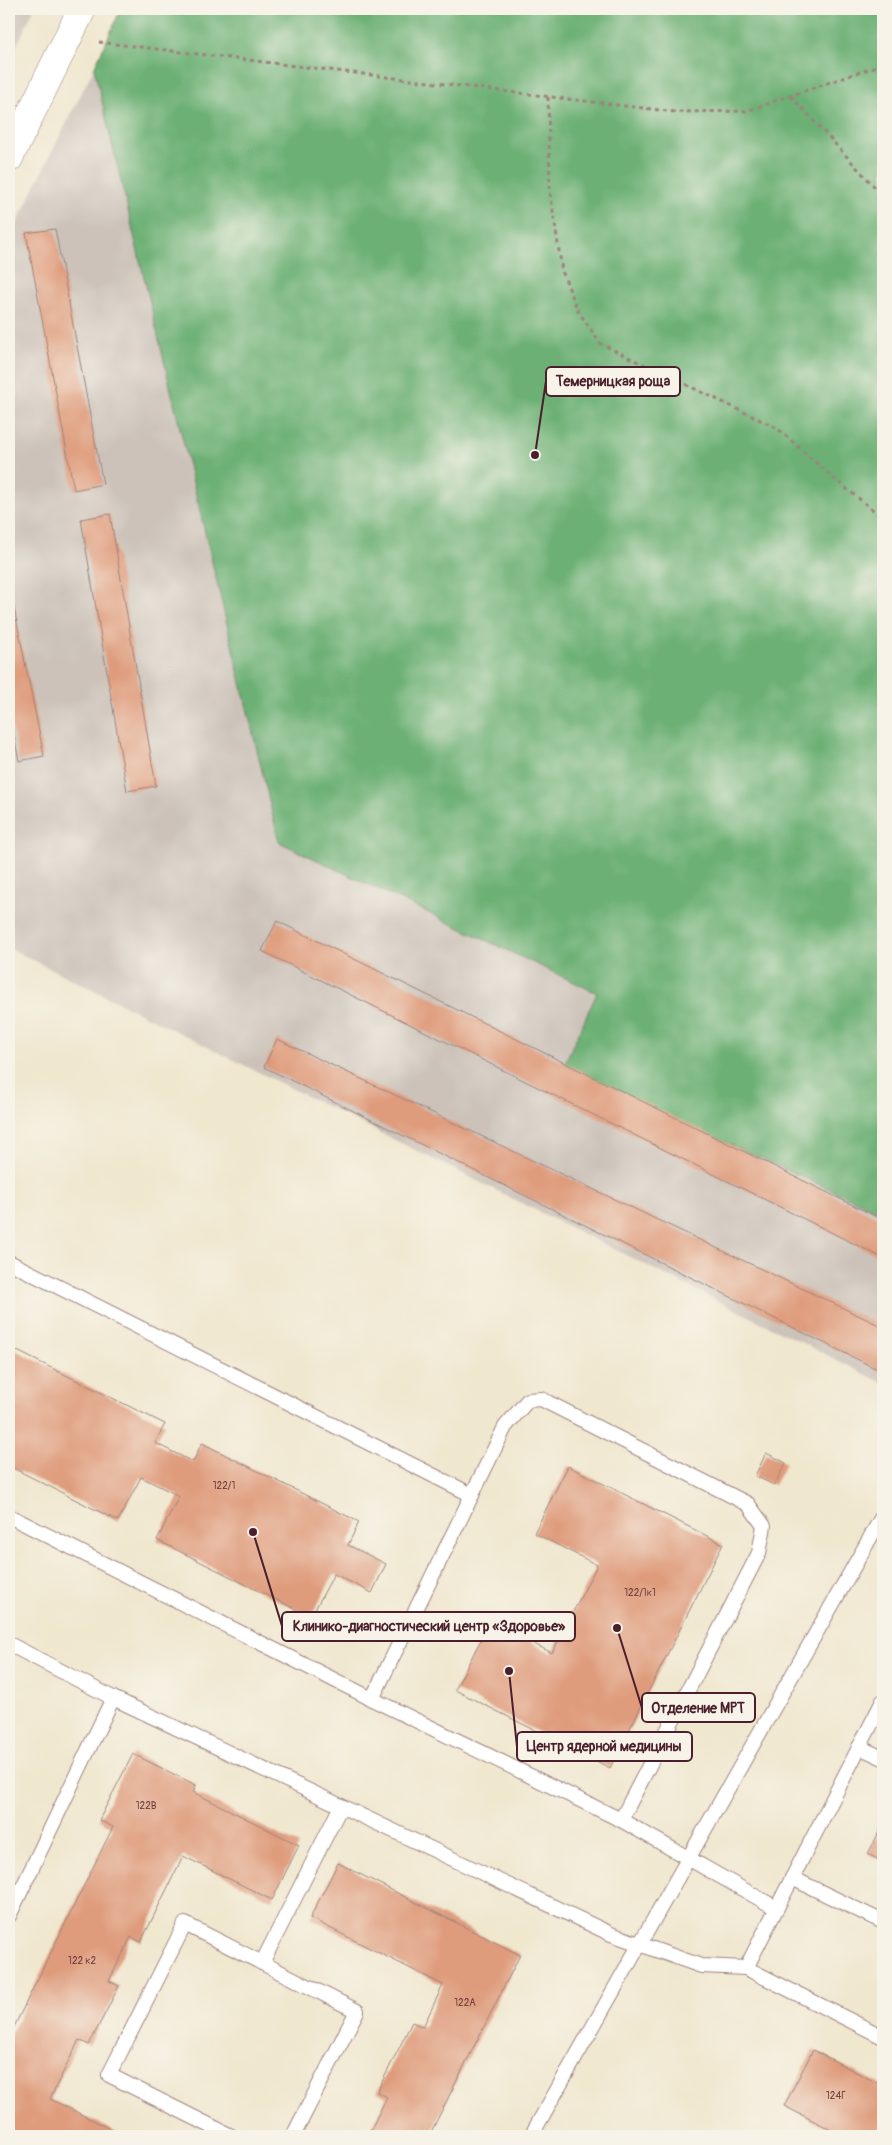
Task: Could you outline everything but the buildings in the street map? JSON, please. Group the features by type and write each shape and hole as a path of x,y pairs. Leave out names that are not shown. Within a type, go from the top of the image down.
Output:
{"street":[{"path":"9,158 82,9"}],"lane":[{"path":"9,1262 472,1495"},
{"path":"372,1699 505,1427 528,1400 540,1399 748,1504 764,1526 759,1552 621,1820"},
{"path":"531,2136 883,1515"},
{"path":"9,1516 372,1699 621,1820 776,1908"},
{"path":"9,1644 113,1698 611,1934 701,1966 746,1968 883,2037"},
{"path":"9,1916 113,1698"},
{"path":"746,1968 883,1701"},
{"path":"859,1747 883,1758"},
{"path":"262,1963 341,1806"},
{"path":"792,1878 883,1922"},
{"path":"231,2136 109,2075 185,1924 357,2011 293,2136"}],"path":[{"path":"68,38 675,112 746,111 883,64"},
{"path":"791,96 883,196"},
{"path":"548,97 550,191 562,271 578,311 601,344 777,428 883,518"}],"shaded area":[{"path":"9,9 34,9 9,62"},
{"path":"94,68 279,842 597,993 562,1069 883,1213 883,1383 9,948 9,238"}],"green space":[{"path":"121,9 883,9 883,1213 562,1069 597,993 279,842 94,68"}],"place":[{"name":"Темерницкая роща","path":"535,455"},
{"name":"Клинико-диагностический центр «Здоровье»","path":"253,1532"},
{"name":"Отделение МРТ","path":"617,1628"},
{"name":"Центр ядерной медицины","path":"509,1671"}]}
